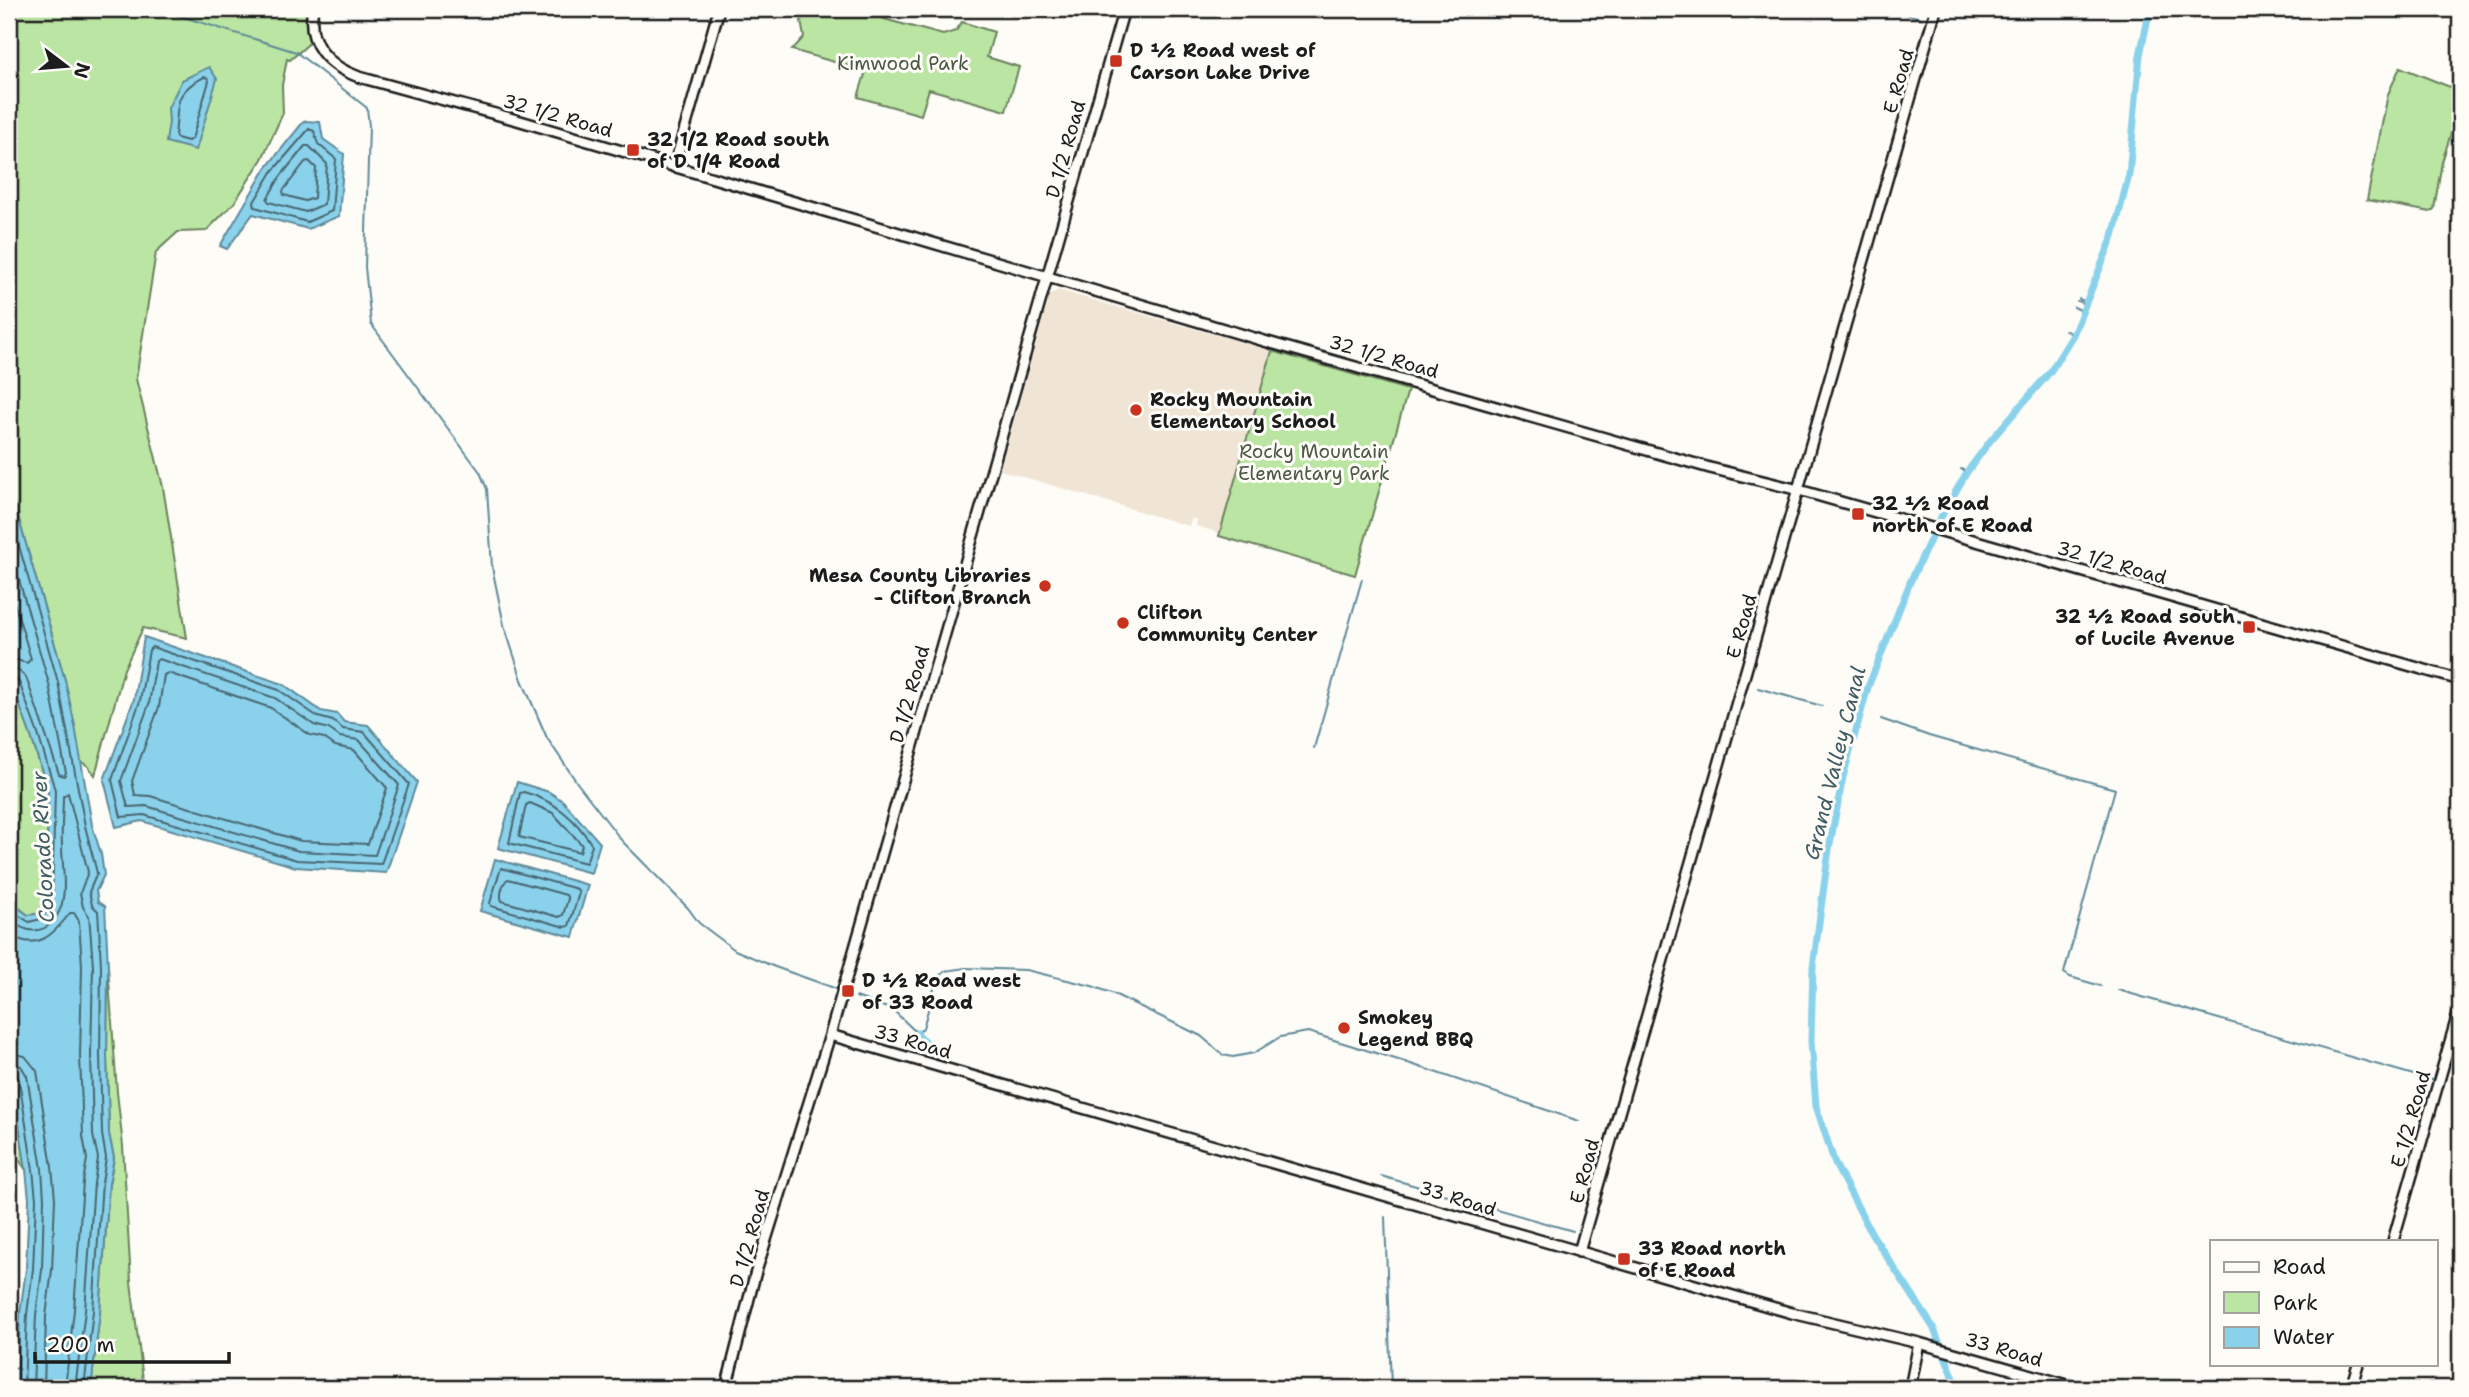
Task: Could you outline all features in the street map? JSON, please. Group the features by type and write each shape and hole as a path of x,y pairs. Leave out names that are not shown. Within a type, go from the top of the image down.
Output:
{"street":[{"name":"32 1/2 Road","path":"313,9 314,39 326,58 348,73 1710,468 1799,490 2460,680"},
{"path":"674,167 719,9"},
{"name":"D 1/2 Road","path":"726,1388 755,1275 830,1035 1124,9"},
{"name":"E Road","path":"1579,1252 1936,9"},
{"name":"E 1/2 Road","path":"2393,1240 2460,1007"},
{"name":"33 Road","path":"830,1035 1792,1313 1919,1343 2078,1388"},
{"path":"1910,1388 1919,1343"},
{"path":"2351,1388 2357,1366"}],"shaded area":[{"name":"Rocky Mountain Elementary School","path":"1058,290 1272,351 1220,533 1196,526 1197,520 1192,518 1189,526 1000,470 1050,295"}],"green space":[{"path":"9,9 313,9 314,39 290,60 287,59 282,85 283,113 262,159 234,203 206,231 178,232 156,252 136,379 163,487 187,638 143,628 124,669 95,775 80,761 65,680 9,485"},
{"name":"Kimwood Park","path":"804,9 821,9 835,13 837,9 874,9 884,19 943,35 956,31 962,22 994,32 987,57 1019,67 1006,111 929,89 921,115 858,97 866,71 792,50 804,37 801,21"},
{"path":"2400,67 2460,91 2460,105 2442,162 2434,209 2430,212 2367,200 2388,94"},
{"name":"Rocky Mountain Elementary Park","path":"1272,351 1408,390 1355,575 1219,536"},
{"path":"9,676 48,791 46,902 37,914 28,915 19,908 9,891"},
{"path":"108,966 131,1282 144,1388 91,1388 100,1312 109,1184 114,1158 109,1134"},
{"path":"9,1059 26,1170 9,1145"}],"water":[{"path":"209,67 217,79 196,150 166,142 168,108 182,80"},
{"path":"304,121 320,122 323,139 344,154 339,216 308,229 253,214 227,249 220,246 266,168"},
{"path":"9,485 65,680 104,875 96,891 98,902 105,906 109,1134 114,1158 109,1184 100,1312 91,1388 17,1388 29,1199 9,1059 9,891 19,908 28,915 37,914 46,902 48,791 9,676"},
{"path":"144,637 283,684 321,711 337,714 344,722 368,725 417,782 386,873 296,867 142,821 116,827 104,780 134,699"},
{"path":"517,782 549,792 563,801 600,843 591,873 498,848"},
{"path":"495,859 588,885 573,937 480,911"}],"waterway":[{"path":"158,9 296,52 367,108 369,126 365,267 371,324 480,472 487,489 492,567 504,625 522,680 547,738 622,841 688,908 699,923 735,950 837,989"},
{"path":"1888,9 1921,18"},
{"name":"Grand Valley Canal","path":"1958,1388 1933,1327 1872,1234 1835,1164 1816,1106 1811,1041 1813,967 1829,849 1843,777 1868,687 1911,580 1941,517 1967,472 1990,441 2050,372 2073,335 2113,236 2129,175 2140,55 2150,9"},
{"path":"2079,299 2086,302"},
{"path":"2077,301 2085,304"},
{"path":"2074,307 2082,311"},
{"path":"2065,330 2073,335"},
{"name":"Grand Valley Canal","path":"1961,469 1967,472"},
{"path":"1941,500 1948,504"},
{"path":"1314,748 1362,579"},
{"path":"1758,688 1822,706"},
{"path":"1881,719 1929,736 2115,789 2064,973 2101,986"},
{"path":"856,997 893,1010 917,1033 923,1028 937,978 945,971 966,968 1026,970 1114,994 1201,1036 1223,1055 1233,1057 1254,1053 1280,1037 1308,1032 1579,1121"},
{"path":"2118,990 2431,1080"},
{"path":"917,1033 927,1044"},
{"path":"927,1044 938,1061"},
{"path":"9,1099 14,1099"},
{"path":"1381,1176 1573,1231"},
{"path":"1385,1217 1391,1388"},
{"path":"9,1367 19,1369"}],"place":[{"name":"D ½ Road west of Carson Lake Drive","path":"1116,61"},
{"name":"32 1/2 Road south of D 1/4 Road","path":"633,150"},
{"name":"Rocky Mountain Elementary School","path":"1136,410"},
{"name":"32 ½ Road north of E Road","path":"1858,514"},
{"name":"Mesa County Libraries - Clifton Branch","path":"1045,586"},
{"name":"Clifton Community Center","path":"1123,623"},
{"name":"32 ½ Road south of Lucile Avenue","path":"2249,627"},
{"name":"D ½ Road west of 33 Road","path":"848,991"},
{"name":"Smokey Legend BBQ","path":"1344,1028"},
{"name":"33 Road north of E Road","path":"1624,1259"}],"water label":[{"name":"Colorado River","path":"43,847"}]}
